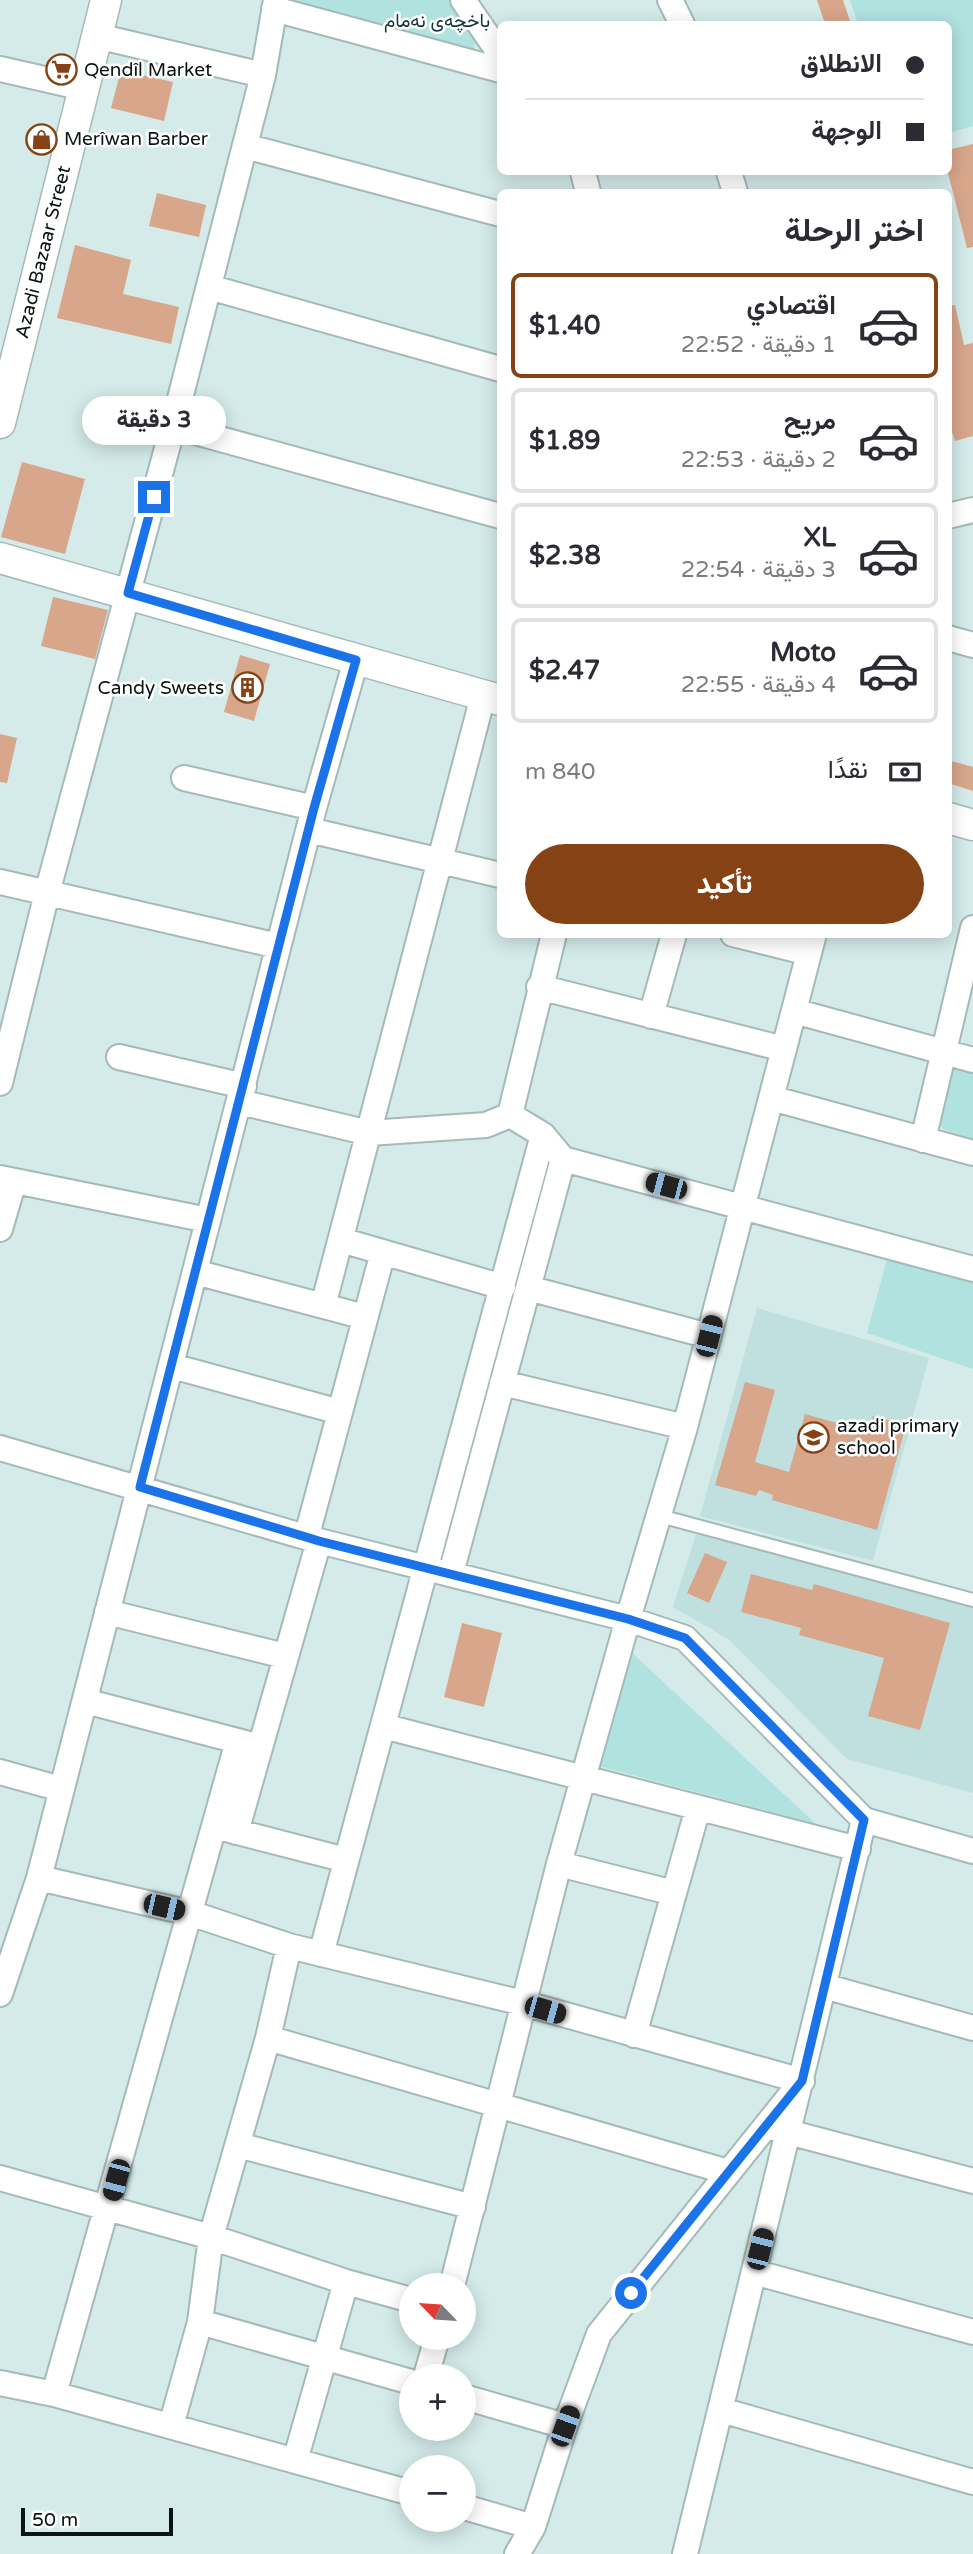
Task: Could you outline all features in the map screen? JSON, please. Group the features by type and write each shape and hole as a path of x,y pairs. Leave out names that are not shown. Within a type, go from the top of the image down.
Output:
{"street":[{"name":"Azadi Bazaar Street","path":"0,423 106,0"},
{"path":"463,0 497,50"},
{"path":"670,0 680,21"},
{"path":"0,1083 47,893 173,426 245,146 263,75 275,4 497,68"},
{"path":"97,36 263,75"},
{"path":"0,69 84,88"},
{"path":"245,146 497,213"},
{"path":"209,287 497,368"},
{"path":"173,426 497,515"},
{"path":"952,515 973,510"},
{"path":"0,558 492,698 441,860 323,1306"},
{"path":"952,639 973,645"},
{"path":"0,1994 9,1936 39,1878 311,819 356,660"},
{"path":"184,778 441,860 497,874"},
{"path":"952,819 973,825"},
{"path":"0,882 278,946"},
{"path":"923,1140 970,959 973,928"},
{"path":"510,1115 553,938"},
{"path":"651,1016 673,938"},
{"path":"455,2273 559,1864 685,1427 811,944 764,938"},
{"path":"539,987 784,1049"},
{"path":"794,1011 973,1060"},
{"path":"119,1057 369,1133 486,1125 510,1115"},
{"path":"771,1098 973,1153"},
{"path":"510,1115 543,1135 562,1159 973,1269"},
{"path":"321,1954 383,1726 502,1384 543,1135"},
{"path":"439,1569 516,1287 562,1159"},
{"path":"0,1229 7,1180 208,1220"},
{"path":"341,1240 709,1336"},
{"path":"54,2394 190,1913 225,1829 249,1744 285,1656 340,1412 383,1252"},
{"path":"195,1272 365,1317"},
{"path":"172,1366 340,1412"},
{"path":"502,1384 685,1427"},
{"path":"0,1448 313,1538 628,1619 685,1638 864,1820 973,1851"},
{"path":"107,1612 285,1656"},
{"path":"85,1701 249,1744"},
{"path":"383,1726 858,1849"},
{"path":"0,1772 61,1789"},
{"path":"634,2035 698,1808"},
{"path":"685,2554 754,2272 777,2129 802,2081 864,1820"},
{"path":"225,1829 346,1860"},
{"path":"559,1864 674,1894"},
{"path":"39,1878 190,1913 289,1946 523,2003 802,2081"},
{"path":"171,2427 200,2322 211,2237 268,2038 289,1946"},
{"path":"824,1986 973,2028"},
{"path":"268,2038 728,2172"},
{"path":"517,2554 599,2334 728,2172 777,2129"},
{"path":"777,2129 973,2181"},
{"path":"238,2145 473,2207"},
{"path":"0,2178 211,2237 399,2297"},
{"path":"754,2272 973,2332"},
{"path":"295,2461 346,2282"},
{"path":"200,2322 399,2379"},
{"path":"0,2383 54,2394 399,2490"},
{"path":"476,2400 565,2426"},
{"path":"721,2410 973,2482"},
{"path":"476,2510 526,2525"},
{"path":"509,2554 526,2525"}],"lane":[{"path":"660,1516 973,1600"}],"shaded area":[{"name":"azadi primary school","path":"757,1308 929,1358 873,1561 700,1516"},
{"path":"696,1534 973,1608 973,1793 847,1759 728,1639 673,1607"}],"green space":[{"name":"باخچەی نەمام","path":"286,0 450,0 477,41 473,50"},
{"path":"850,0 973,0 973,126 952,132 952,21 857,21"},
{"path":"948,1066 973,1073 973,1139 944,1130 934,1118"},
{"path":"888,1255 973,1280 973,1369 867,1333"},
{"path":"630,1651 816,1824 599,1766"}],"building":[{"path":"817,0 843,0 850,21 824,21"},
{"path":"121,70 173,82 164,121 111,108"},
{"path":"973,144 973,247 967,248 949,175 952,175 952,149"},
{"path":"157,193 206,205 199,237 149,226"},
{"path":"75,245 131,260 123,294 179,307 171,344 57,318"},
{"path":"952,305 955,305 964,345 973,343 973,436 955,441 952,432"},
{"path":"22,462 85,479 65,554 1,537"},
{"path":"53,597 108,610 95,659 41,646"},
{"name":"Candy Sweets","path":"240,655 270,664 254,721 224,712"},
{"path":"0,734 17,738 7,783 0,782"},
{"path":"952,761 973,767 973,791 952,784"},
{"path":"745,1382 775,1390 755,1462 789,1472 805,1414 869,1432 873,1416 906,1425 877,1530 772,1500 773,1495 759,1490 756,1496 715,1485"},
{"path":"705,1553 727,1562 709,1603 687,1593"},
{"path":"751,1574 812,1590 814,1584 950,1623 920,1730 868,1716 884,1658 799,1635 801,1628 741,1612"},
{"path":"462,1623 502,1633 484,1707 444,1697"}],"place":[{"name":"Qendîl Market","path":"61,70"},
{"name":"Merîwan Barber","path":"41,139"},
{"name":"Candy Sweets","path":"247,688"},
{"name":"azadi primary school","path":"814,1437"}],"route":[{"path":"154,497 128,593 356,660 314,808 140,1487 307,1535 319,1541 427,1566 628,1619 685,1638 864,1820 802,2081 631,2293"}]}
